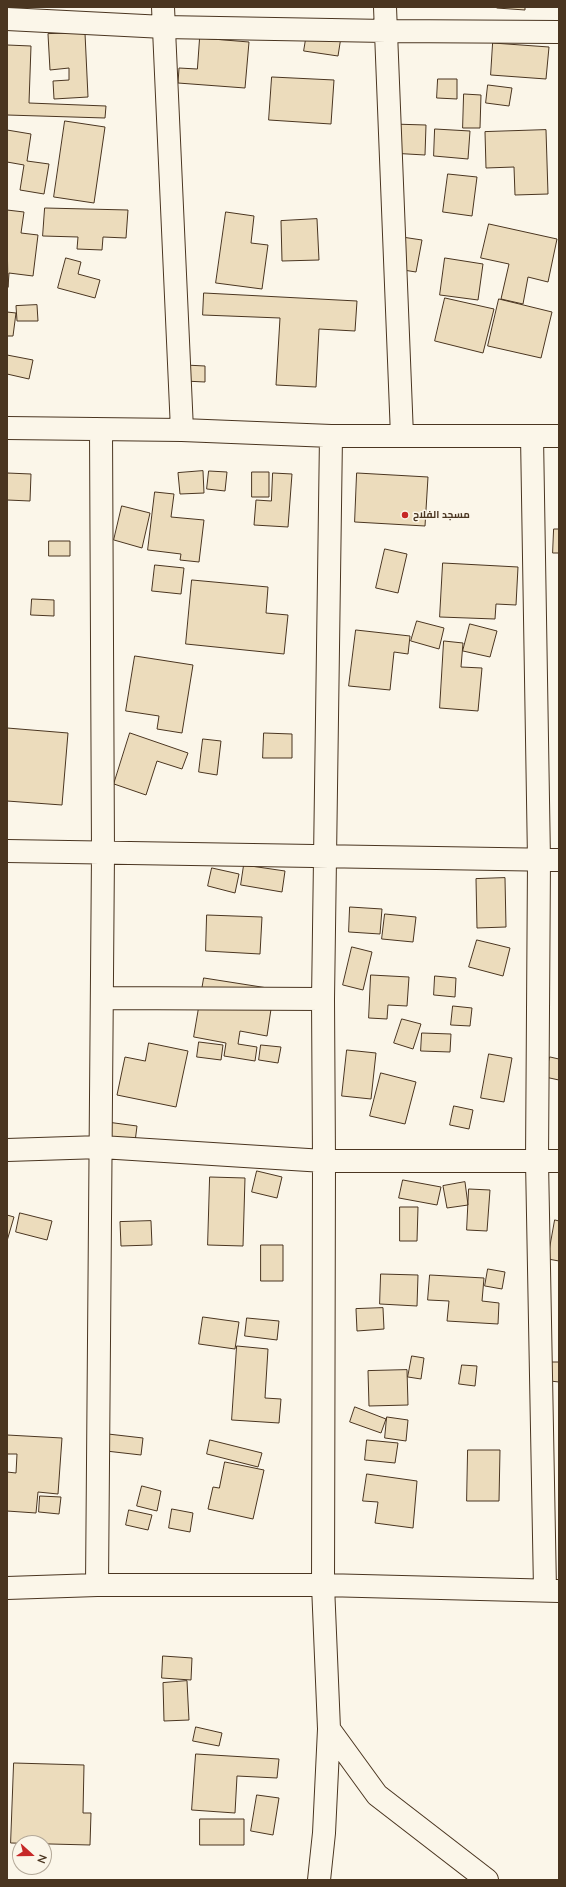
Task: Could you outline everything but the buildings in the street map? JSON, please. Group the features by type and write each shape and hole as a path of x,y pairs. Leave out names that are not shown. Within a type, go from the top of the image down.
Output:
{"street":[{"path":"385,7 402,436"},
{"path":"163,17 182,430"},
{"path":"7,19 163,17 386,31 559,32"},
{"path":"7,428 182,430 330,436 559,436"},
{"path":"97,1585 103,853 100,430"},
{"path":"319,1880 324,1833 329,1729 322,1585 324,1161 323,999 326,856 330,436"},
{"path":"7,1588 97,1585 322,1585 552,1590 537,1161 549,860 532,436"},
{"path":"7,851 549,860"},
{"path":"102,998 323,999"},
{"path":"7,1150 101,1147 324,1161 559,1161"},
{"path":"329,1729 377,1795 487,1880"}],"place":[{"name":"مسجد الفلاح","path":"405,515"}]}
